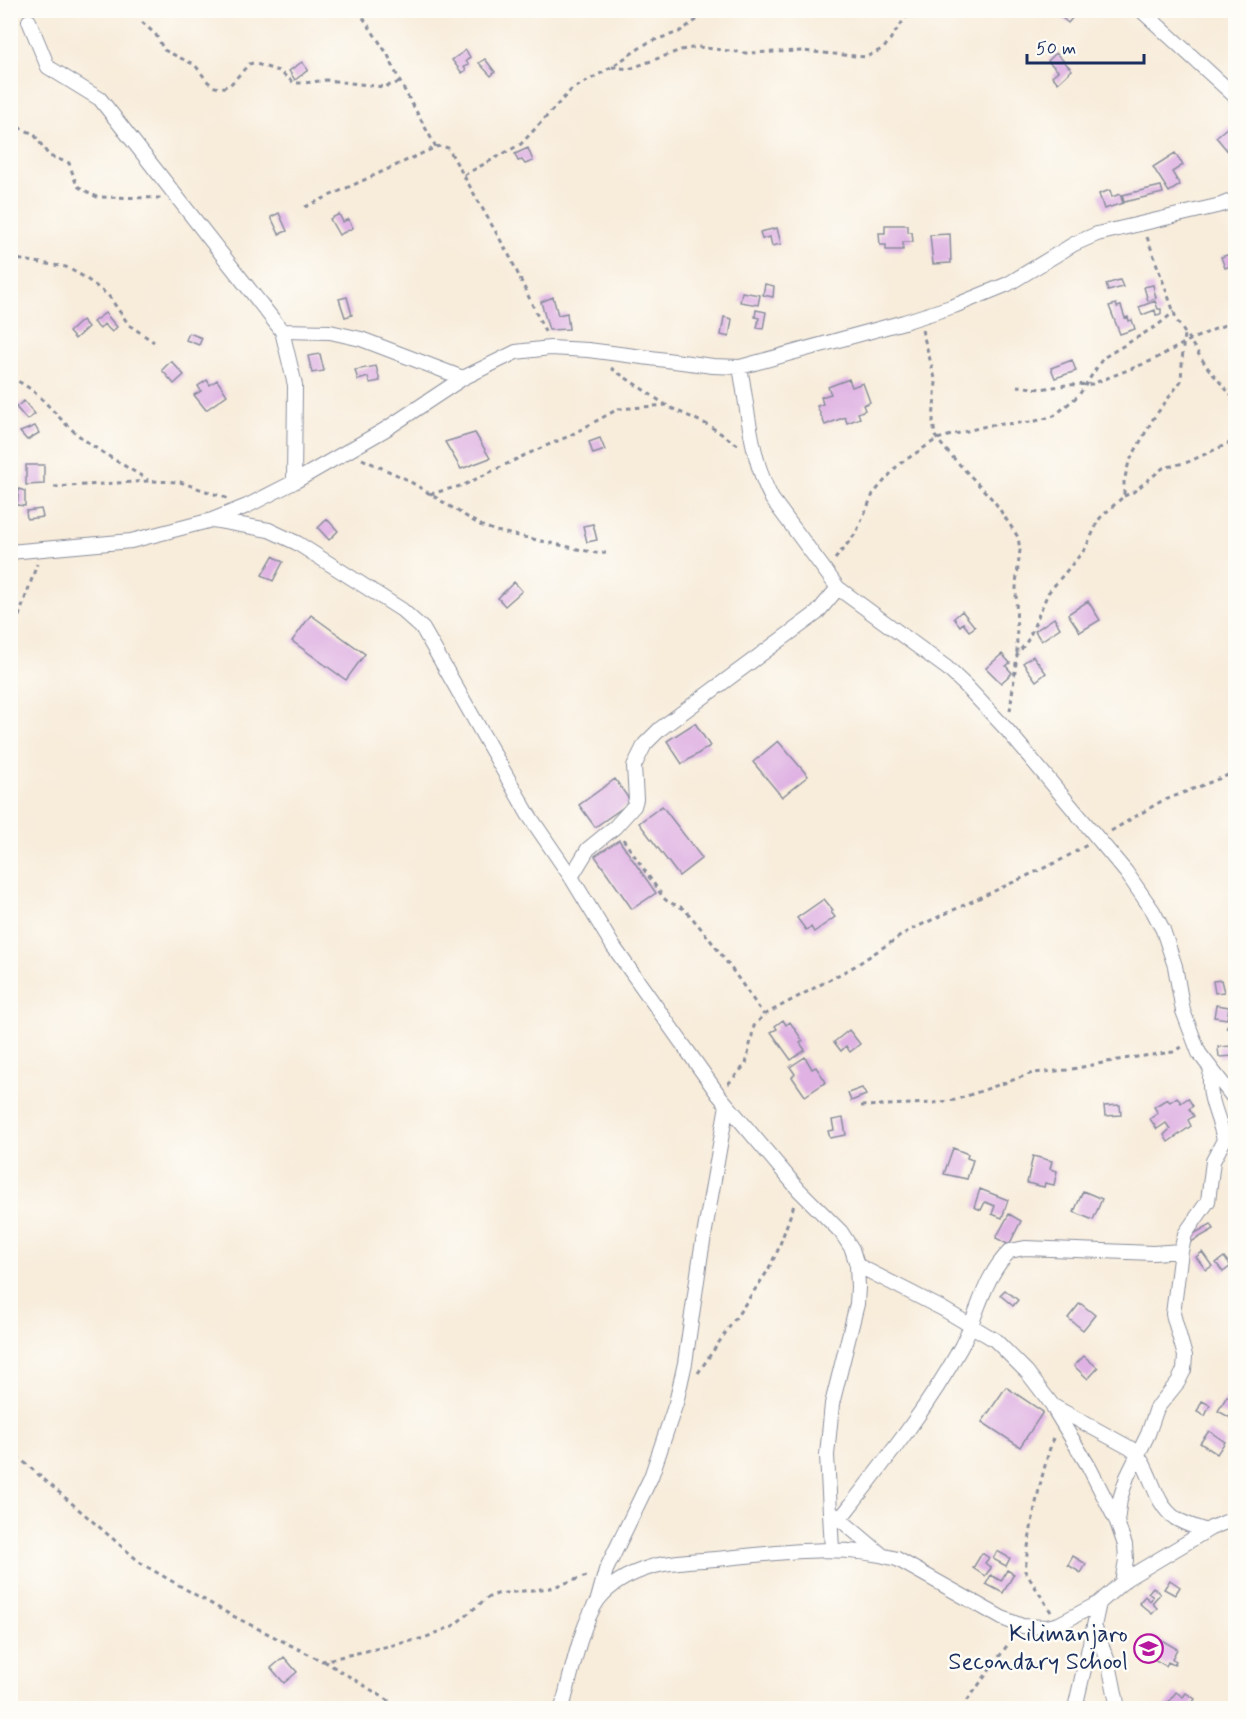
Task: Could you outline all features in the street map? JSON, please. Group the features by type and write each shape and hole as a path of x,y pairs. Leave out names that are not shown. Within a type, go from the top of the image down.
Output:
{"street":[{"path":"1141,10 1236,97"},
{"path":"29,21 48,67 100,99 282,331 295,386 294,482"},
{"path":"10,552 131,541 212,520 247,506 294,482 386,429 463,378 516,352 558,348 588,350 713,366 740,367 954,306 1008,284 1074,244 1097,234 1221,205 1236,199"},
{"path":"282,331 330,332 361,339 463,378"},
{"path":"740,367 757,459 763,483 772,499 838,588 947,668 1008,731 1126,873 1158,920 1175,966 1183,1011 1204,1063 1236,1101"},
{"path":"212,520 269,530 297,543 413,618 423,629 528,814 571,877 613,946 723,1100 799,1190 840,1232 852,1249 857,1265 857,1304 830,1419 827,1455 834,1515 832,1550"},
{"path":"571,877 588,849 615,827 634,807 636,799 634,766 645,744 660,729 817,613 838,588"},
{"path":"1117,1522 1122,1489 1137,1453 1148,1434 1157,1408 1178,1382 1184,1370 1185,1356 1173,1314 1181,1251 1185,1234 1208,1201 1213,1161 1224,1140 1210,1098 1211,1070"},
{"path":"562,1708 585,1629 598,1601 606,1570 648,1483 676,1403 685,1363 723,1100"},
{"path":"834,1515 913,1424 972,1326 989,1280 1010,1251 1025,1248 1069,1252 1181,1251"},
{"path":"857,1265 972,1326 1009,1352 1056,1412 1089,1467 1117,1522 1125,1545 1126,1560 1122,1582"},
{"path":"1056,1412 1137,1453 1165,1509 1180,1521 1206,1531"},
{"path":"834,1515 881,1554"},
{"path":"598,1601 620,1580 654,1566 832,1550 881,1554 897,1559 1002,1618 1022,1626 1047,1627 1059,1624 1099,1603 1122,1582 1206,1531 1236,1518"},
{"path":"1075,1708 1099,1603"},
{"path":"1094,1626 1109,1664 1118,1708"}],"path":[{"path":"358,10 388,55 400,82 436,147"},
{"path":"464,175 521,144 565,95 649,42 679,32 711,10"},
{"path":"612,67 629,69 681,50 698,47 746,53 802,51 866,57 884,48 911,10"},
{"path":"142,22 156,35 164,50 195,65 208,82 215,87 230,85 249,64 253,63 279,71 294,83 326,80 384,87 400,82"},
{"path":"10,124 34,134 50,156 69,163 77,186 98,197 181,200"},
{"path":"305,207 436,147 448,148 510,257 546,335 558,348"},
{"path":"1143,224 1174,312 1184,332 1207,367 1236,401"},
{"path":"10,258 66,267 84,277 108,295 129,325 154,342"},
{"path":"827,574 831,565 856,533 873,494 891,471 914,453 937,440 990,425 1032,423 1049,419 1075,399 1088,384 1103,358 1174,312"},
{"path":"917,318 926,340 935,376 933,432 937,440 994,501 1018,537 1020,550 1016,584 1017,655 1008,731"},
{"path":"1017,386 1041,389 1100,381 1151,361 1190,340 1236,320"},
{"path":"1124,496 1124,481 1129,462 1153,419 1181,381 1184,332"},
{"path":"588,350 666,405 708,425 757,459"},
{"path":"10,378 26,384 75,433 149,481"},
{"path":"428,494 464,485 569,436 618,409 666,405"},
{"path":"1017,655 1028,640 1034,621 1048,593 1085,549 1100,518 1124,496 1132,493 1163,468 1188,462 1236,440"},
{"path":"347,452 406,479 480,525 496,531 596,553 606,553"},
{"path":"54,487 149,481 189,484 247,506"},
{"path":"10,642 43,548"},
{"path":"723,1100 746,1064 754,1026 764,1015 855,966 908,931 1059,861 1160,802 1236,772"},
{"path":"615,827 663,897 669,903 681,906 699,926 764,1015"},
{"path":"1227,1029 1236,993"},
{"path":"861,1106 955,1100 1033,1073 1067,1070 1173,1052 1194,1041"},
{"path":"696,1376 767,1272 778,1250 799,1190"},
{"path":"1056,1412 1030,1533 1025,1571 1059,1624"},
{"path":"10,1450 142,1564 229,1614 322,1660 398,1708"},
{"path":"322,1660 440,1633 453,1626 487,1598 497,1594 550,1588 606,1570"},
{"path":"962,1708 1013,1637 1035,1626"}],"building":[{"path":"1067,10 1079,10 1068,23 1061,17"},
{"path":"466,50 470,57 466,61 469,65 464,67 466,70 462,73 452,60"},
{"path":"1056,53 1072,70 1058,83 1052,76 1058,71 1048,61"},
{"path":"485,59 495,72 491,76 479,63"},
{"path":"302,62 308,70 295,80 289,71"},
{"path":"1229,126 1232,130 1236,128 1236,149 1230,154 1216,137"},
{"path":"528,148 533,161 525,164 522,160 518,161 515,154"},
{"path":"1175,153 1183,165 1172,172 1180,185 1169,192 1153,167"},
{"path":"1161,186 1163,193 1124,202 1122,195"},
{"path":"1110,190 1112,197 1120,194 1123,203 1104,209 1099,194"},
{"path":"279,213 287,231 279,234 271,217"},
{"path":"339,214 343,222 348,219 353,228 339,235 330,219"},
{"path":"885,225 908,225 908,232 912,232 913,242 903,242 903,250 886,250 886,245 880,245 879,233 885,233"},
{"path":"777,228 781,244 772,246 770,237 762,239 760,232"},
{"path":"950,234 951,263 933,264 930,235"},
{"path":"1236,252 1236,264 1225,268 1221,257"},
{"path":"1120,280 1123,287 1108,291 1106,284"},
{"path":"765,284 774,286 773,297 763,295"},
{"path":"1153,285 1156,298 1148,301 1144,287"},
{"path":"742,292 760,295 758,305 740,302"},
{"path":"347,297 352,315 345,317 339,299"},
{"path":"553,297 558,315 567,313 569,329 549,330 541,302"},
{"path":"1155,301 1158,309 1161,309 1161,314 1156,315 1155,310 1142,315 1139,307"},
{"path":"1116,304 1117,307 1121,306 1125,318 1132,320 1135,329 1120,334 1109,306"},
{"path":"756,310 766,312 763,329 757,328 759,318 755,317"},
{"path":"105,313 117,327 112,332 104,324 100,329 93,322"},
{"path":"724,317 732,319 729,337 721,335"},
{"path":"82,320 88,327 75,339 69,332"},
{"path":"189,333 202,338 199,345 186,340"},
{"path":"320,354 324,371 312,373 308,356"},
{"path":"1072,360 1076,371 1055,378 1051,368"},
{"path":"171,361 184,375 174,384 162,370"},
{"path":"376,366 380,381 370,383 368,377 358,380 355,370"},
{"path":"849,379 852,387 863,383 870,402 863,405 865,410 858,413 860,418 847,423 845,417 825,425 817,406 823,404 821,397 831,394 828,387"},
{"path":"207,380 210,385 217,380 227,395 206,410 194,395 201,391 198,386"},
{"path":"24,401 35,414 27,420 16,407"},
{"path":"35,426 39,433 27,440 20,432"},
{"path":"475,433 490,458 461,469 445,442"},
{"path":"600,438 605,450 593,454 589,442"},
{"path":"26,465 44,465 44,484 26,485"},
{"path":"19,489 25,491 25,506 17,505"},
{"path":"41,509 43,517 27,519 26,511"},
{"path":"327,519 338,531 329,540 318,528"},
{"path":"593,524 597,540 587,542 583,526"},
{"path":"273,556 283,562 273,581 262,575"},
{"path":"514,582 522,591 505,606 498,598"},
{"path":"1088,601 1100,620 1080,632 1068,614"},
{"path":"962,611 975,627 969,631 963,623 960,626 954,618"},
{"path":"311,615 365,654 346,680 292,641"},
{"path":"1054,618 1060,628 1041,641 1035,631"},
{"path":"1002,654 1010,663 1006,666 1012,673 1001,683 986,668"},
{"path":"1033,656 1046,673 1036,681 1023,663"},
{"path":"695,723 710,746 682,764 667,741"},
{"path":"778,741 808,776 782,797 753,762"},
{"path":"615,779 631,802 595,827 579,805"},
{"path":"662,806 702,858 679,876 639,823"},
{"path":"619,840 656,893 632,909 595,856"},
{"path":"824,899 833,910 831,912 835,917 814,932 811,927 806,930 797,918"},
{"path":"1221,980 1224,992 1215,993 1213,981"},
{"path":"1216,1005 1229,1007 1227,1019 1214,1017"},
{"path":"783,1020 786,1025 790,1022 803,1041 800,1043 805,1050 791,1060 771,1032 777,1029 775,1026"},
{"path":"849,1030 860,1044 850,1052 846,1046 841,1051 834,1042"},
{"path":"1233,1046 1234,1056 1219,1057 1218,1047"},
{"path":"805,1057 812,1069 816,1067 826,1082 805,1096 792,1077 795,1074 790,1067"},
{"path":"862,1088 866,1095 851,1101 848,1093"},
{"path":"1177,1097 1181,1103 1188,1098 1193,1106 1189,1109 1194,1116 1188,1120 1191,1126 1168,1142 1164,1135 1170,1129 1166,1123 1157,1129 1150,1119 1158,1113 1154,1107 1167,1099 1170,1102"},
{"path":"1120,1105 1121,1115 1105,1116 1104,1106"},
{"path":"843,1118 846,1135 830,1138 828,1131 834,1130 832,1120"},
{"path":"953,1148 968,1154 967,1158 973,1160 967,1179 944,1174"},
{"path":"1033,1156 1052,1161 1050,1169 1057,1171 1054,1185 1045,1183 1044,1187 1027,1183"},
{"path":"980,1189 1008,1200 1002,1218 992,1214 995,1206 985,1202 981,1210 974,1207"},
{"path":"1083,1191 1102,1199 1093,1220 1074,1212"},
{"path":"1009,1214 1021,1221 1009,1245 996,1238"},
{"path":"1211,1224 1214,1229 1191,1242 1188,1237"},
{"path":"1202,1252 1212,1266 1206,1270 1196,1257"},
{"path":"1224,1257 1231,1266 1223,1272 1216,1263"},
{"path":"1005,1290 1018,1300 1013,1306 1000,1295"},
{"path":"1080,1303 1095,1315 1083,1330 1068,1318"},
{"path":"1084,1356 1098,1368 1088,1379 1074,1366"},
{"path":"1006,1387 1043,1412 1020,1447 982,1422"},
{"path":"1227,1396 1236,1401 1236,1421 1218,1411"},
{"path":"1202,1401 1210,1405 1205,1416 1197,1412"},
{"path":"1209,1431 1225,1442 1217,1454 1200,1443"},
{"path":"997,1551 1010,1558 1006,1566 993,1559"},
{"path":"982,1553 989,1558 985,1563 991,1568 985,1576 973,1568"},
{"path":"1073,1556 1086,1564 1081,1573 1068,1565"},
{"path":"1007,1570 1014,1574 1003,1593 986,1584 991,1575 1001,1581"},
{"path":"1170,1580 1180,1587 1175,1595 1164,1589"},
{"path":"1153,1587 1160,1594 1152,1603 1157,1608 1152,1614 1139,1603 1145,1596 1150,1601 1153,1597 1148,1593"},
{"path":"1153,1635 1177,1649 1172,1659 1176,1661 1174,1665 1168,1662 1166,1666 1143,1653"},
{"path":"284,1657 297,1672 284,1683 271,1668"},
{"path":"1176,1692 1183,1697 1186,1693 1195,1699 1190,1707 1192,1708 1164,1708"}],"place":[{"name":"Kilimanjaro Secondary School","path":"1149,1648"}]}
